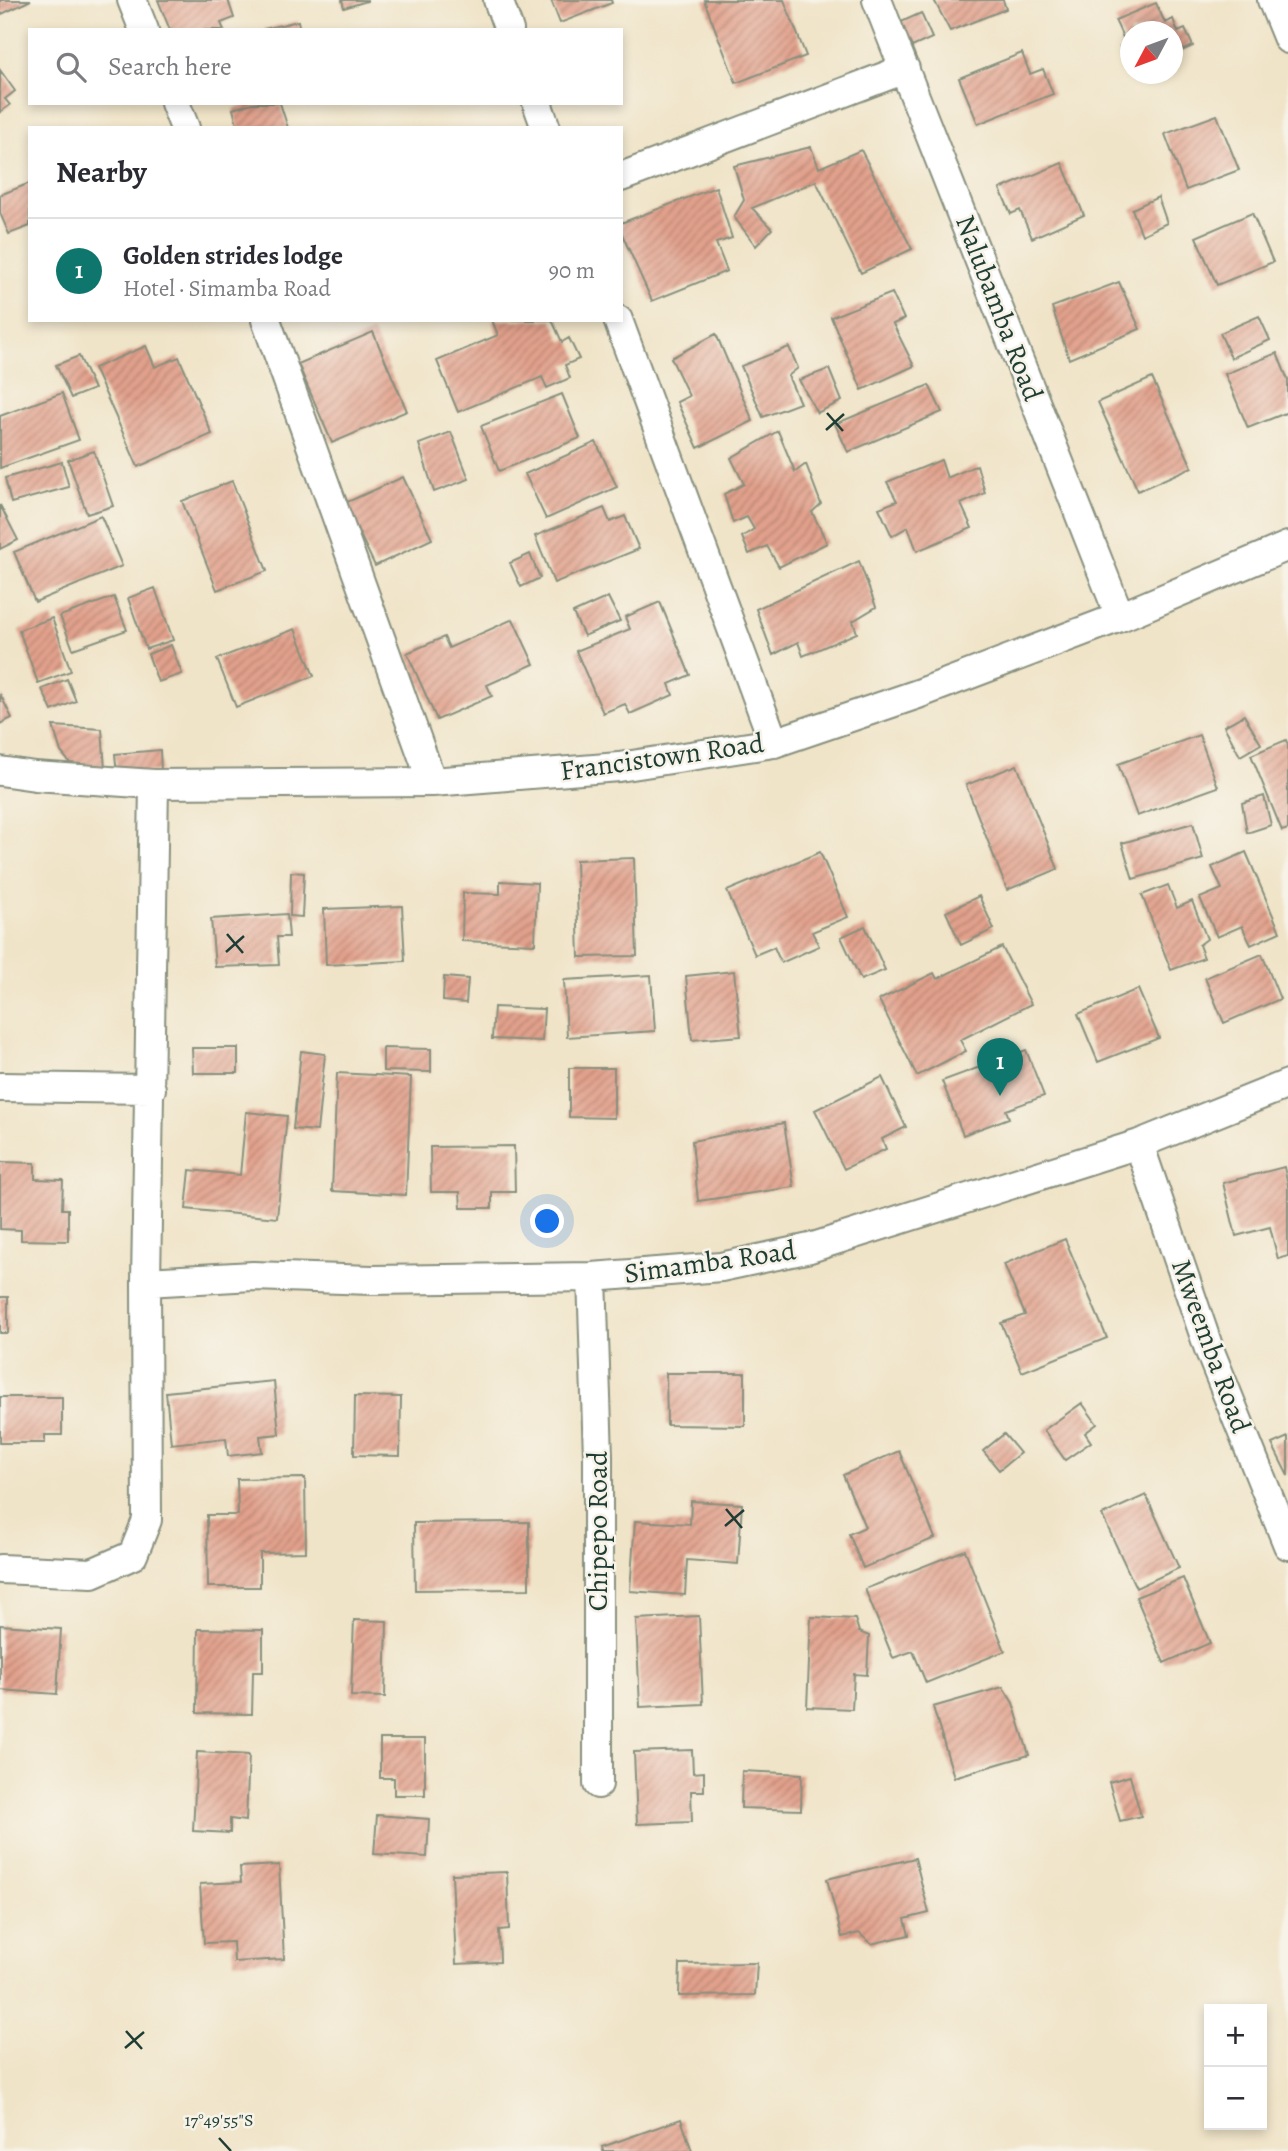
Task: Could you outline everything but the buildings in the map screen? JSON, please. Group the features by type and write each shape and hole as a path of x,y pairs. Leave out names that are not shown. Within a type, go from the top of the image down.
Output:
{"street":[{"path":"132,0 143,28"},
{"path":"498,0 508,28"},
{"name":"Nalubamba Road","path":"877,0 1120,617"},
{"path":"1272,0 1288,39"},
{"path":"623,176 905,69"},
{"path":"176,105 184,126"},
{"path":"538,105 545,126"},
{"path":"267,322 432,782"},
{"path":"619,322 774,743"},
{"name":"Francistown Road","path":"0,771 154,784 432,782 619,767 774,743 918,694 1120,617 1288,546"},
{"path":"0,1569 92,1573 133,1555 147,1520 146,1282 154,784"},
{"name":"Simamba Road","path":"146,1282 253,1276 372,1280 592,1278 721,1267 810,1248 1139,1144 1288,1084"},
{"path":"0,1087 151,1089"},
{"name":"Mweemba Road","path":"1139,1144 1209,1349 1288,1545"},
{"name":"Chipepo Road","path":"592,1278 598,1456 598,1784"}],"place":[{"name":"Golden strides lodge","path":"1000,1096"}]}
